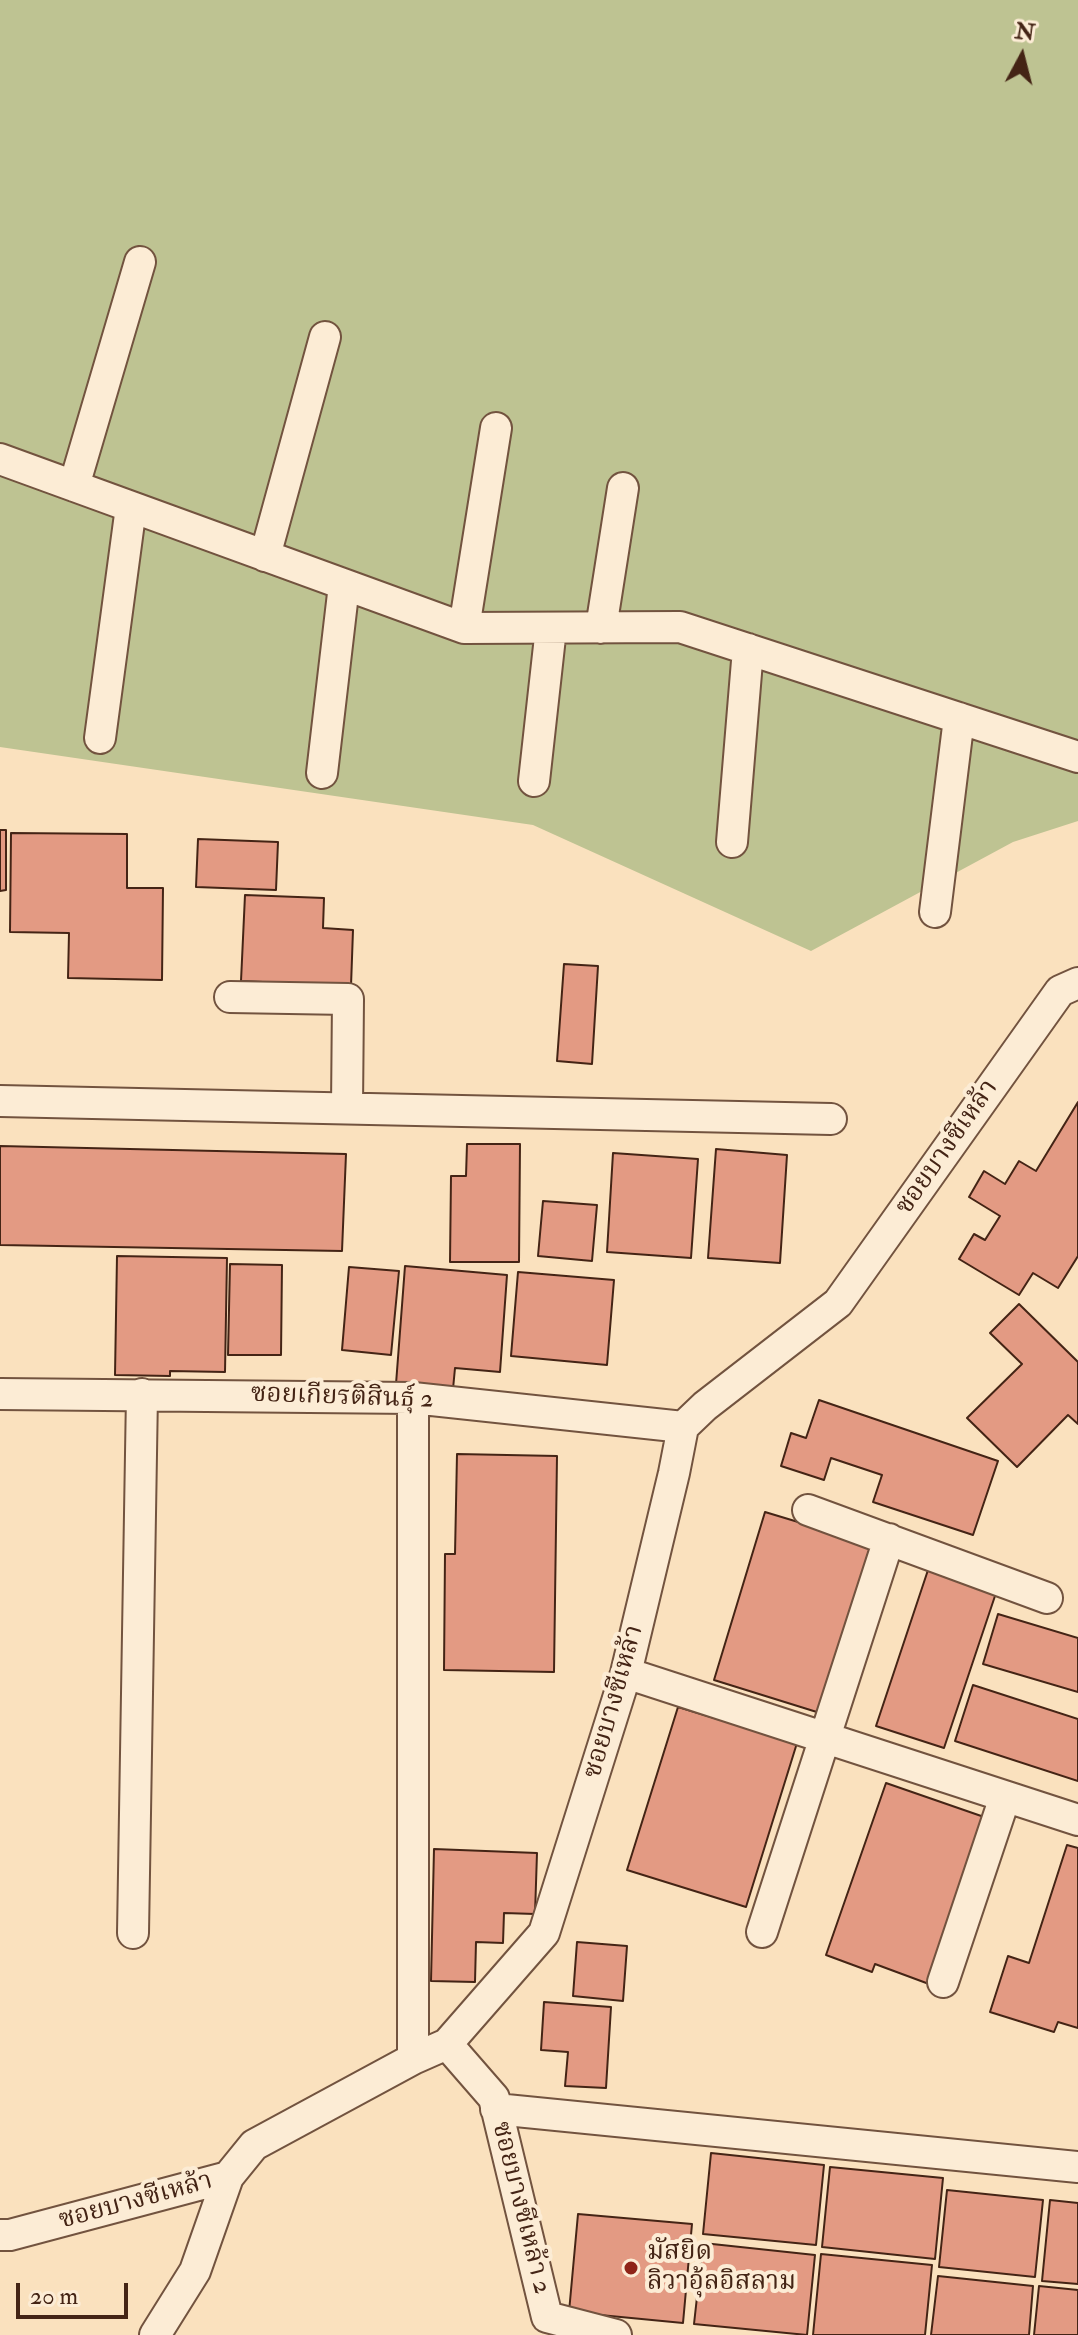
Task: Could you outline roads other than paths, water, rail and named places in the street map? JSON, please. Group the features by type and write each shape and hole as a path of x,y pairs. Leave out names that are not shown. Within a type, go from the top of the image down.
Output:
{"street":[{"path":"74,486 140,262"},
{"path":"265,556 325,337"},
{"path":"464,628 496,428"},
{"path":"0,459 464,628 680,627 1078,757"},
{"path":"601,628 623,488"},
{"path":"100,738 131,507"},
{"path":"322,773 344,585"},
{"path":"534,781 551,628"},
{"path":"732,842 748,649"},
{"path":"935,912 959,718"},
{"name":"ซอยบางซีเหล้า","path":"0,2235 10,2235 228,2177 254,2145 413,2059 447,2044 544,1933 626,1673 683,1427 705,1406 838,1303 1060,991 1078,983"},
{"path":"230,997 348,999 347,1107"},
{"path":"0,1101 831,1119"},
{"name":"ซอยเกียรติสินธุ์ 2","path":"0,1394 413,1398 683,1427"},
{"path":"133,1933 142,1394"},
{"path":"413,1398 413,2059"},
{"path":"808,1510 1047,1598"},
{"path":"762,1932 889,1539"},
{"path":"626,1673 1078,1820"},
{"path":"943,1982 1005,1797"},
{"name":"ซอยบางซีเหล้า 2","path":"447,2044 494,2098 547,2317 616,2335"},
{"path":"496,2109 1078,2167"},
{"path":"155,2335 195,2271 228,2177"}],"place":[{"name":"มัสยิด ลิวาอุ้ลอิสลาม","path":"631,2268"}]}
